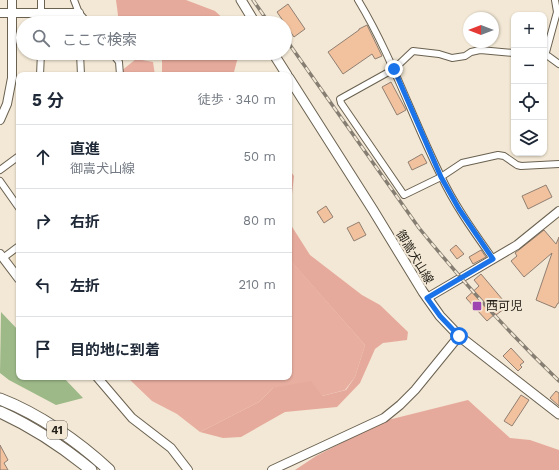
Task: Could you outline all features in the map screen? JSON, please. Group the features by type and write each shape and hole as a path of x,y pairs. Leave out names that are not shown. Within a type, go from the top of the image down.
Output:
{"highway":[{"name":"41","path":"0,399 48,424 75,442 109,470"},
{"name":"41","path":"0,412 35,429 61,446 92,470"}],"main road":[{"path":"241,0 251,16"},
{"path":"277,60 285,72"},
{"name":"御嵩犬山線","path":"292,83 427,298 440,316 459,336 559,414"}],"street":[{"path":"0,120 7,104 12,78 12,0"},
{"path":"41,0 41,14"},
{"path":"74,0 82,16"},
{"path":"358,0 377,32 441,177 459,209 493,259"},
{"path":"546,48 557,12 555,0"},
{"path":"0,13 79,13"},
{"path":"511,53 480,50 471,52 465,56 452,58 439,54 413,51 394,69 340,99 341,103 404,195 441,177 462,162 498,155 504,156 516,165 521,166 559,164"},
{"path":"547,56 559,64"},
{"path":"40,60 40,72"},
{"path":"80,60 81,72"},
{"path":"117,60 120,72"},
{"path":"0,170 16,158"},
{"path":"0,182 16,204"},
{"path":"427,298 517,245 559,211"},
{"path":"16,248 1,256 16,275"},
{"path":"272,470 384,418 400,406 415,390 459,336"},
{"path":"100,380 132,418 171,448 188,470"}],"shaded area":[{"path":"116,0 186,0 215,11 220,16 118,16"},
{"path":"135,60 142,60 153,62 155,72 120,72"},
{"path":"162,60 237,60 234,72 162,72"},
{"path":"292,173 294,176 292,194"},
{"path":"292,227 310,255 362,295 380,305 408,332 407,340 383,343 375,349 360,383 337,407 285,412 241,437 223,438 200,432 259,402 273,388 311,381 322,396 346,390 355,377 365,345 292,262"},
{"path":"16,252 16,266 12,261 13,254"},
{"path":"292,262 365,345 355,377 345,390 322,396 273,388 259,402 200,432 177,414 152,401 130,380 292,380"},
{"path":"1,312 16,328 16,380 66,380 83,398 56,405 9,380 0,373"},
{"path":"468,400 510,438 530,440 559,450 559,470 295,470 316,456 384,421"}],"building":[{"path":"288,4 305,29 294,37 292,34 292,16 280,16 277,12"},
{"path":"367,25 382,56 375,59 372,54 343,74 328,52 359,29"},
{"path":"391,82 406,110 397,115 382,87"},
{"path":"422,154 427,163 412,170 408,162"},
{"path":"546,185 552,197 528,209 522,196"},
{"path":"326,206 333,217 324,223 317,212"},
{"path":"359,222 366,235 354,241 347,228"},
{"path":"544,230 556,244 559,237 559,303 555,308 536,300 552,253 524,277 511,261 517,256 515,253"},
{"path":"456,245 464,254 457,259 450,250"},
{"path":"481,250 486,257 473,264 469,257"},
{"path":"481,274 508,306 487,321 466,298 479,286 474,280"},
{"path":"511,348 524,362 520,365 522,367 518,371 503,356"},
{"path":"556,391 559,393 559,406 550,398"},
{"path":"521,395 529,400 512,426 504,421"},
{"path":"0,445 8,460 4,463 8,470 0,470"}],"railway":[{"path":"253,0 264,16"},
{"path":"292,48 419,228 487,307 559,381"}],"place":[{"name":"西可児","path":"477,306"}],"route":[{"path":"394,69 441,177 459,209 493,259 427,298 440,316 459,336"}]}
